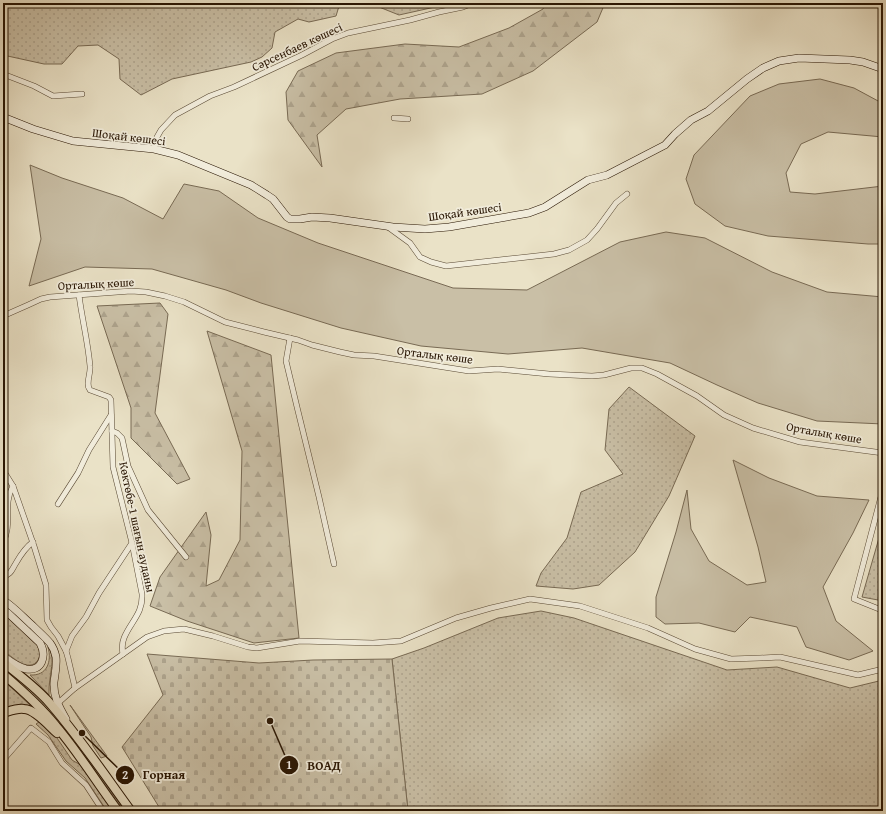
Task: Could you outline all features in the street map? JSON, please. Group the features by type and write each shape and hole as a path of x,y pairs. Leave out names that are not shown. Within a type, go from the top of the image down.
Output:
{"main road":[{"path":"3,662 27,681 47,700 55,705 131,811"},
{"path":"3,674 20,688 56,725 118,811"},
{"path":"3,713 17,709 26,709 34,713 74,749"}],"street":[{"name":"Сәрсенбаев көшесі","path":"154,149 157,137 161,130 175,115 210,96 234,87 332,39 348,33 410,20 463,7 473,3"},
{"name":"Шоқай көшесі","path":"3,117 72,141 154,149 178,155 251,185 273,200 290,219 312,217 425,229 449,227 529,214 545,207 588,180 607,175 666,145 675,134 691,120 708,111 763,68 779,61 799,58 850,60 863,62 883,69"},
{"path":"3,74 34,86 53,96 82,94"},
{"path":"394,118 408,119"},
{"path":"385,225 410,243 420,257 431,262 446,266 475,264 569,250 587,240 616,203 627,194"},
{"name":"Орталық көше","path":"3,316 41,299 132,291 165,296 184,302 225,322 354,355 374,356 469,370 498,369 592,376 631,368 642,368 657,374 697,396 724,415 753,428 800,442 883,454"},
{"name":"Көктөбе-1 шағын ауданы","path":"79,295 89,354 90,371 88,389 109,397 111,400 113,467 132,543 142,594 140,610 124,638 122,654"},
{"path":"290,338 286,361 334,564"},
{"path":"58,504 78,473 89,450 111,415"},
{"path":"112,431 117,433 122,438 128,466 148,510 186,557"},
{"path":"3,470 13,486 33,542 46,585 47,620 66,651 76,688"},
{"path":"3,542 8,528 7,505 9,492 13,486"},
{"path":"883,489 854,599 879,609 883,604"},
{"path":"3,577 9,575 26,547 33,542"},
{"path":"66,651 72,636 86,617 99,593 132,543"},
{"path":"55,705 122,654 147,637 164,630 184,629 248,647 257,648 300,641 371,643 401,641 456,618 530,599 580,606 648,628 695,649 731,659 780,656 858,675 883,668"},
{"path":"3,600 14,607 47,640 54,650 56,656 54,690 55,705"},
{"path":"3,610 40,643 43,648 44,658 37,667 28,669 18,666 3,656"},
{"path":"3,760 31,728 48,742 62,763 86,785 103,811"}],"green space":[{"path":"3,3 340,3 336,16 309,22 298,19 275,32 272,48 262,57 251,62 172,79 141,95 120,79 119,59 98,45 78,46 62,64 44,64 3,55"},
{"path":"369,3 448,3 399,15"},
{"path":"546,3 605,3 597,22 533,71 482,94 400,99 346,109 317,135 322,167 288,120 286,92 298,71 336,53 405,44 459,47 509,28 543,9"},
{"path":"820,79 854,88 880,102 883,102 883,137 828,132 801,144 786,173 790,192 815,194 883,186 883,244 768,236 725,226 695,204 686,179 694,155 750,96 779,84"},
{"path":"30,165 62,178 123,198 163,219 184,184 219,191 258,218 318,243 453,288 527,290 620,242 666,232 705,238 772,272 827,292 883,297 883,424 817,421 758,403 670,363 582,348 508,354 421,346 341,328 261,303 226,290 152,269 85,267 29,286 41,239"},
{"path":"160,303 168,314 155,413 190,479 177,484 131,438 131,408 97,306"},
{"path":"207,331 271,355 299,638 254,643 187,621 150,606 160,577 206,512 211,535 206,586 219,580 240,540 242,451"},
{"path":"629,387 695,436 669,496 635,552 599,585 573,589 536,586 541,573 567,538 581,492 623,474 605,450 609,409"},
{"path":"733,460 769,478 817,496 869,500 853,533 823,587 836,621 873,651 849,660 806,647 797,627 750,617 735,632 699,623 665,624 656,617 656,597 687,490 691,529 709,561 747,585 766,582 758,547"},
{"path":"883,524 883,593 878,600 862,597"},
{"path":"541,611 574,618 727,670 777,667 850,688 883,680 883,811 408,811 392,659 424,648 498,618"},
{"path":"3,613 37,645 39,656 38,660 34,664 25,665 3,650"},
{"path":"48,647 52,658 49,695 30,675 41,673 47,667 49,663"},
{"path":"147,654 259,663 313,660 392,659 408,811 165,811 159,807 122,747 163,695"},
{"path":"3,666 40,699 59,719 127,811 124,811 84,755 3,669"},
{"path":"3,680 31,706 21,704 3,709 5,691"},
{"path":"70,705 107,756 101,758 93,746 91,737"},
{"path":"39,722 57,738 72,760 84,767 113,811 107,811 85,778 66,761 48,735 36,724"}],"place":[{"name":"ВОАД","path":"270,721"},
{"name":"Горная","path":"82,733"}]}
